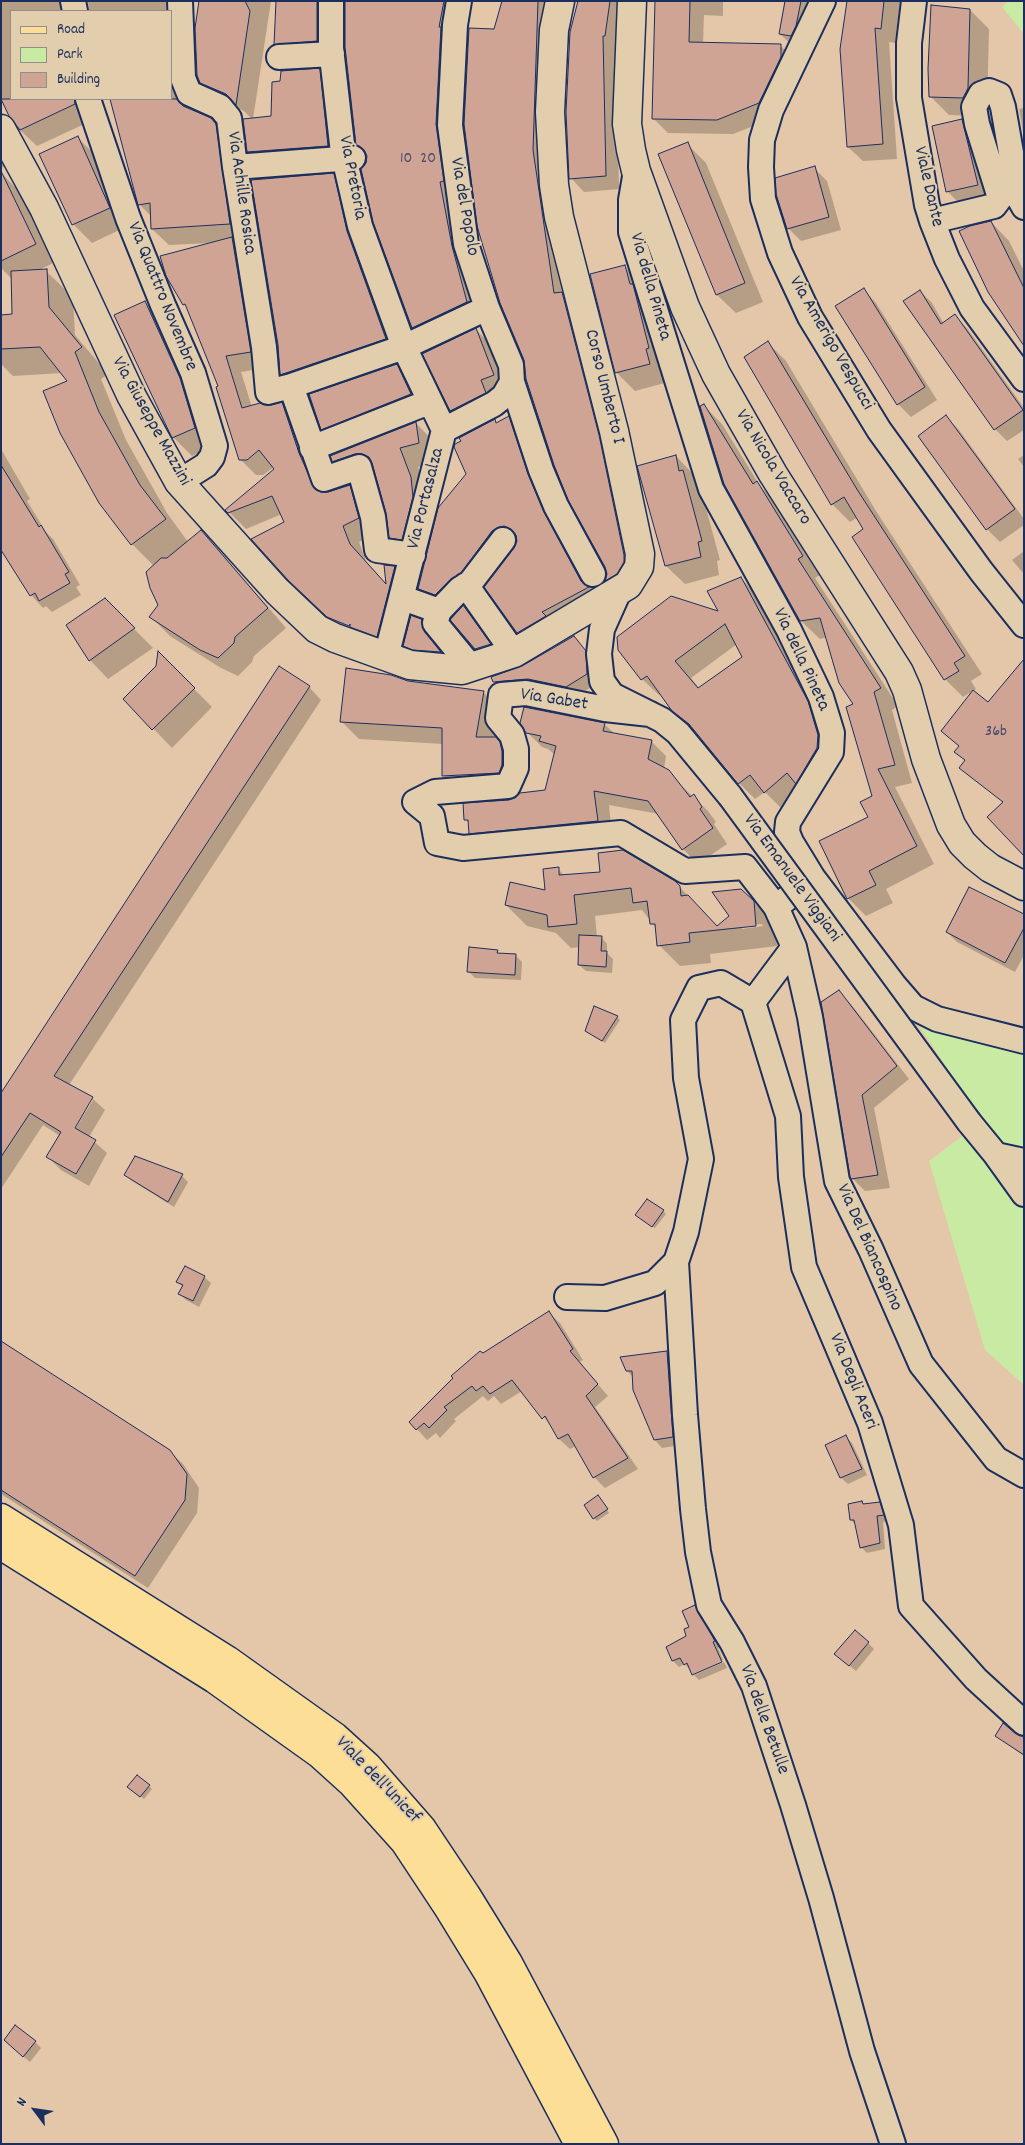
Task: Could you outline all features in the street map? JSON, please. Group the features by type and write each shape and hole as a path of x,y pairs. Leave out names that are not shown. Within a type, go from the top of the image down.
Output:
{"main road":[{"name":"Viale dell'Unicef","path":"1,1518 227,1660 334,1736 367,1766 422,1828 466,1895 508,1963 604,2144"},
{"name":"Viale dell'Unicef","path":"1,1545 215,1679 320,1754 351,1782 404,1842 448,1907 489,1974 579,2144"}],"street":[{"name":"Via Achille Rosica","path":"180,1 184,78 189,93 220,106 229,118 264,347 268,392 291,386"},
{"name":"Via Pretoria","path":"331,1 332,54 360,226 404,348"},
{"name":"Via del Popolo","path":"459,1 455,25 450,125 466,244 487,308 511,365 512,382 541,470 556,506 593,574"},
{"name":"Corso Umberto I","path":"467,669 514,653 628,586 639,567 640,554 614,431 559,217 554,185 550,112 554,30 560,1"},
{"name":"Via Nicola Vaccaro","path":"632,1 627,124 636,171 685,307 716,374 773,474 899,672 907,690 926,759 951,825 962,843 974,856 990,868 1024,886"},
{"name":"Via Amerigo Vespucci","path":"823,1 771,110 762,140 763,199 780,253 810,317 879,430 981,571 1024,625"},
{"name":"Viale Dante","path":"914,1 909,43 909,98 927,205 947,259 972,308 1024,378"},
{"path":"279,57 332,54"},
{"path":"932,221 994,206 1000,198 977,124 974,108 982,94 988,91 999,95 1003,107 1019,198 1024,207"},
{"name":"Via Quattro Novembre","path":"88,100 128,218 193,373 216,446 212,457 206,465 179,482"},
{"name":"Via Giuseppe Mazzini","path":"1,129 44,208 131,395 179,482 277,591 317,629 410,665 467,669"},
{"path":"235,167 349,158"},
{"name":"Via della Pineta","path":"636,171 631,200 631,232 711,489 789,630 821,697 832,733 831,752 788,822 787,832 813,878 894,985 913,1007 937,1019 1024,1041"},
{"path":"413,555 377,550 373,517 359,467 324,479 291,386 404,348 487,308"},
{"name":"Via Portasalza","path":"386,657 403,598 444,430 404,348"},
{"path":"444,430 494,404 504,396 512,382"},
{"path":"312,448 429,402"},
{"path":"467,669 435,623 439,611 466,585 504,540"},
{"path":"466,585 514,653"},
{"name":"Via Emanuele Viggiani","path":"619,591 602,629 599,654 602,680 612,695 662,720 678,733 730,796 1024,1194"},
{"path":"403,598 439,611"},
{"name":"Via Gabet","path":"580,837 463,848 437,843 432,816 415,802 435,792 508,786 516,768 516,749 512,735 498,718 500,695 526,692 605,709 650,714"},
{"name":"Via Del Biancospino","path":"580,837 621,833 685,871 745,867 776,907 794,947 810,1017 837,1181 871,1250 921,1364 996,1459 1024,1476"},
{"path":"776,907 813,878"},
{"path":"753,1002 794,947"},
{"name":"Via delle Betulle","path":"753,1002 721,983 699,988 683,1020 686,1078 701,1159 686,1232 676,1262 685,1416 698,1552 708,1605 732,1642 754,1686 794,1805 862,2051 893,2144"},
{"name":"Via Degli Aceri","path":"753,1002 788,1116 791,1177 804,1267 870,1423 901,1526 911,1606 976,1679 1024,1723"},
{"path":"996,1155 1024,1161"},
{"name":"Via delle Betulle","path":"567,1297 605,1298 655,1283 676,1262"}],"green space":[{"path":"1008,1 1024,1 1024,34 1002,7"},
{"path":"919,1025 1024,1047 1024,1385 985,1350 929,1161 981,1122"}],"building":[{"path":"199,1 245,1 250,11 236,105 226,94 200,83 197,75 195,28"},
{"path":"276,1 317,1 317,41 274,45"},
{"path":"345,1 444,1 439,27 441,27 436,124 444,181 440,182 452,246 467,302 412,328 373,222 361,169 366,163 367,156 364,150 356,145 345,47"},
{"path":"502,1 538,1 533,150 554,293 562,292 599,435 624,555 624,562 617,574 605,581 607,574 605,567 568,500 554,465 526,379 524,360 500,303 477,226 464,124 469,28 494,29"},
{"path":"578,1 610,1 605,36 603,36 606,176 569,179 566,112 570,32"},
{"path":"655,1 690,1 689,42 781,44 781,57 759,103 717,120 652,119"},
{"path":"785,1 801,1 796,26 791,36 779,34"},
{"path":"847,1 884,1 881,29 875,28 883,144 847,147 840,49"},
{"path":"931,5 970,9 968,88 963,98 929,97 928,69"},
{"path":"320,68 328,146 247,152 243,119 271,116 272,82 280,81 281,71"},
{"path":"1,99 75,100 75,104 20,130 9,116"},
{"path":"177,99 183,106 211,118 216,124 230,224 151,229 150,203 138,205 110,100"},
{"path":"962,119 978,185 946,192 932,126"},
{"path":"78,136 110,208 72,225 39,154"},
{"path":"688,142 745,283 716,295 658,154"},
{"path":"815,166 829,217 787,229 776,194 775,178"},
{"path":"1,171 36,244 1,261"},
{"path":"334,173 347,231 386,339 280,375 278,345 251,180"},
{"path":"991,221 1024,288 1024,346 988,292 959,231"},
{"path":"232,237 251,352 226,356 242,408 260,403 271,405 282,402 299,453 315,489 321,492 328,492 350,485 359,518 343,526 350,544 386,584 384,565 395,566 377,637 350,627 350,624 349,626 327,617 288,580 251,539 284,522 272,496 228,513 225,510 274,469 259,450 247,460 239,460 216,387 218,386 185,304 183,305 166,276 160,256"},
{"path":"625,265 630,284 633,284 649,348 646,349 650,364 615,373 590,274"},
{"path":"47,269 49,307 82,347 75,352 99,412 140,485 166,519 131,545 99,503 60,433 43,391 67,381 40,347 1,349 1,315 12,314 11,271"},
{"path":"864,288 925,387 897,405 835,306"},
{"path":"920,290 941,324 955,314 1023,410 994,430 903,301"},
{"path":"145,301 180,378 195,428 172,438 114,315"},
{"path":"476,328 494,375 481,380 486,393 450,411 422,354"},
{"path":"768,341 858,491 965,656 954,663 959,671 944,680 852,537 863,529 844,497 831,505 744,357"},
{"path":"397,364 411,394 321,430 309,394"},
{"path":"704,404 753,484 757,481 803,556 798,559 881,688 874,692 895,765 878,769 917,846 869,871 876,885 847,899 819,841 868,817 860,802 872,796 846,707 853,704 839,683 820,618 800,621 724,484 700,406"},
{"path":"946,415 1015,509 986,530 918,436"},
{"path":"509,416 528,474 544,512 581,581 589,587 542,612 546,616 517,633 484,587 514,548 517,541 516,535 511,529 504,526 492,531 461,573 450,580 435,595 418,589 438,508 466,474 454,447 455,444 461,441 459,438 495,419 496,423"},
{"path":"416,422 419,443 400,448 411,477 413,497 402,540 389,538 386,513 369,457 355,454 332,462 330,456"},
{"path":"676,455 679,471 683,470 702,541 698,542 701,557 665,566 637,466"},
{"path":"1,465 39,527 41,525 69,572 65,574 70,583 39,601 35,593 30,596 1,550"},
{"path":"201,530 268,608 235,637 234,643 218,658 200,650 149,617 158,605 150,588 146,572 161,558 167,558"},
{"path":"741,577 808,701 818,735 817,748 796,784 787,773 764,793 750,775 738,784 689,724 672,711 647,676 641,680 618,650 617,637 671,596 718,611 707,591","holes":["725,624 742,657 698,688 675,661"]},
{"path":"105,598 135,628 89,661 66,625"},
{"path":"463,605 491,644 475,649 450,620"},
{"path":"411,615 422,619 424,631 441,652 413,650 403,646"},
{"path":"574,636 586,651 587,674 566,687 528,679 493,682 491,677 522,666"},
{"path":"158,651 195,688 152,730 123,699 156,666"},
{"path":"1024,659 1024,856 987,817 1003,802 959,768 965,760 954,752 959,746 941,731 973,690 988,702"},
{"path":"279,666 310,686 54,1076 93,1097 75,1128 96,1140 76,1174 46,1157 61,1132 30,1113 1,1157 1,1093"},
{"path":"346,668 391,675 408,681 484,691 476,737 496,737 500,742 502,765 499,773 442,776 442,728 340,722"},
{"path":"524,707 605,723 603,731 652,740 648,759 669,770 690,797 694,794 702,807 700,809 713,828 682,850 648,801 594,791 598,821 469,834 468,820 464,820 463,803 509,800 520,793 545,790 556,746 539,741 541,736 526,733 520,723"},
{"path":"623,850 675,881 680,886 681,896 688,895 717,926 729,916 712,892 741,889 754,901 756,926 689,933 690,942 657,946 655,924 650,924 647,901 633,903 631,888 574,895 577,924 548,927 547,915 505,905 510,882 545,890 543,869 559,867 559,875 600,872 598,853"},
{"path":"969,887 1024,914 1024,928 1005,963 946,932"},
{"path":"579,935 602,936 601,951 607,951 606,967 578,965"},
{"path":"469,947 498,950 497,953 516,954 515,975 467,972"},
{"path":"839,990 897,1066 862,1095 878,1175 851,1179 821,1002"},
{"path":"594,1006 618,1016 602,1041 585,1031"},
{"path":"135,1156 183,1174 168,1202 124,1175"},
{"path":"647,1199 664,1210 652,1227 635,1215"},
{"path":"185,1266 205,1276 193,1301 178,1294 183,1285 176,1282"},
{"path":"549,1311 573,1349 570,1351 598,1384 586,1396 628,1458 593,1478 568,1434 558,1439 545,1416 542,1419 512,1380 490,1394 483,1386 476,1391 472,1386 444,1407 447,1410 429,1428 424,1423 416,1430 409,1422 453,1378 451,1376 480,1351 483,1353"},
{"path":"1,1341 170,1450 187,1474 185,1500 135,1576 1,1490"},
{"path":"667,1351 673,1437 654,1440 633,1390 632,1371 626,1371 620,1357"},
{"path":"846,1435 862,1469 840,1478 825,1445"},
{"path":"598,1495 608,1509 593,1519 584,1505"},
{"path":"862,1501 863,1504 880,1502 884,1515 877,1516 880,1543 860,1548 854,1520 850,1520 848,1504"},
{"path":"695,1605 715,1641 713,1642 722,1662 692,1675 687,1663 684,1665 680,1658 672,1661 666,1647 686,1636 684,1629 689,1627 682,1611"},
{"path":"855,1630 869,1642 849,1666 834,1654"},
{"path":"1003,1723 1015,1733 1024,1736 1024,1755 995,1736"},
{"path":"137,1775 150,1785 140,1797 127,1787"},
{"path":"15,2025 36,2041 23,2057 4,2040"}]}
